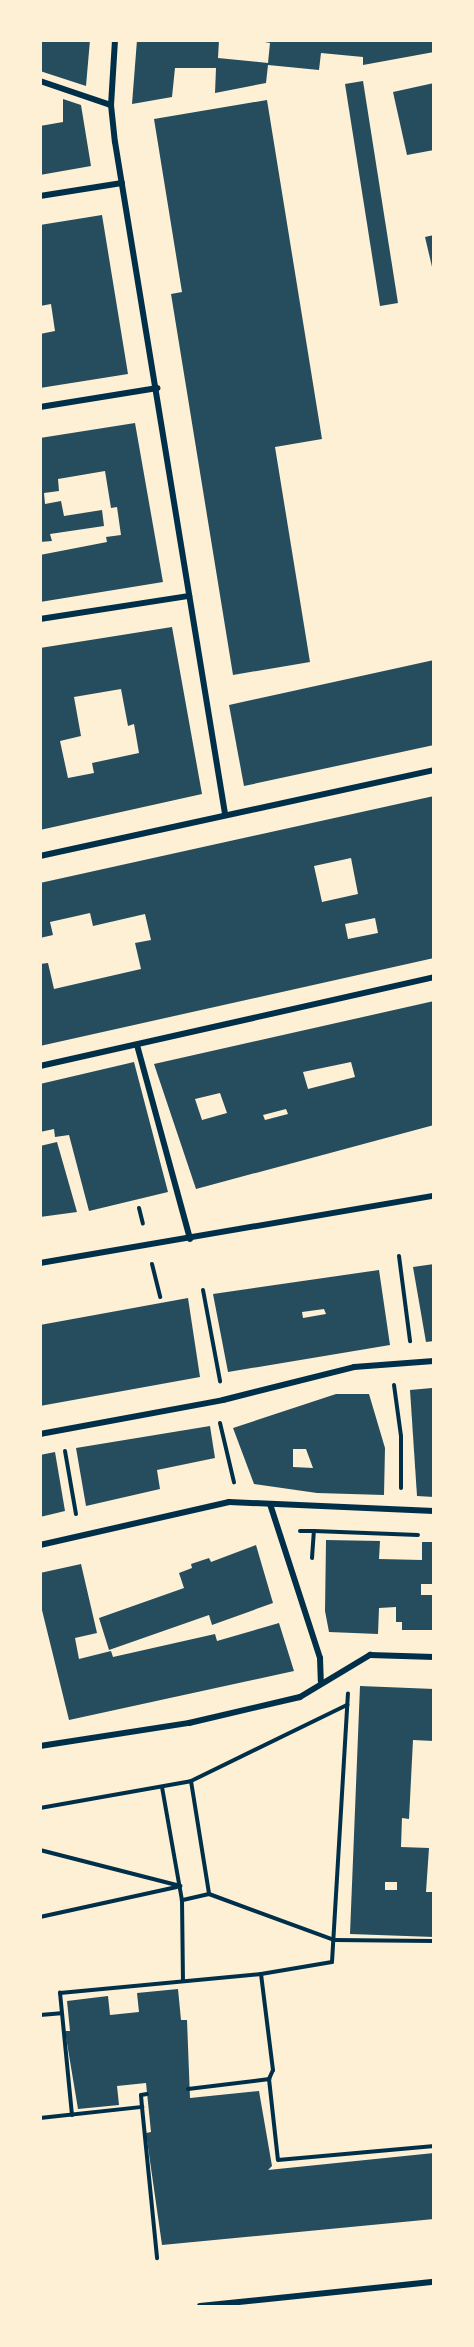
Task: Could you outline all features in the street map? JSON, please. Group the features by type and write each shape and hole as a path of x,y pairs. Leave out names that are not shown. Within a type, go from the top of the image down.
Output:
{"street":[{"path":"115,40 111,105 122,183 225,814"},
{"path":"40,81 111,105"},
{"path":"40,196 122,183"},
{"path":"40,407 157,388"},
{"path":"40,619 189,596"},
{"path":"40,856 225,814 434,771"},
{"path":"40,1066 434,977"},
{"path":"137,1045 190,1239"},
{"path":"40,1263 434,1196"},
{"path":"40,1434 223,1400 354,1367 434,1361"},
{"path":"40,1545 229,1502 434,1511"},
{"path":"270,1504 320,1658 321,1682"},
{"path":"40,1746 189,1723 300,1697 321,1682 370,1655 434,1657"},
{"path":"200,2307 434,2282"}],"path":[{"path":"399,1256 411,1348"},
{"path":"203,1290 221,1384"},
{"path":"388,1364 398,1399 401,1497"},
{"path":"219,1419 234,1483"},
{"path":"64,1446 76,1515"},
{"path":"311,1567 314,1531 422,1535"},
{"path":"72,2115 60,1993 261,1974 332,1962 348,1684"},
{"path":"40,1808 191,1781 348,1705"},
{"path":"191,1781 208,1894"},
{"path":"162,1787 182,1900 183,1981"},
{"path":"40,1851 180,1886"},
{"path":"40,1917 180,1886"},
{"path":"182,1900 208,1894 334,1940 434,1941"},
{"path":"261,1974 273,2070 269,2079 278,2160 434,2146"},
{"path":"40,2015 61,2013"},
{"path":"188,2089 269,2079"},
{"path":"147,2094 141,2095 157,2258"},
{"path":"40,2118 142,2107"}],"building":[{"path":"40,40 90,40 86,86 40,71"},
{"path":"137,40 219,40 218,58 268,63 270,43 254,40 434,40 434,52 363,65 363,57 321,53 319,70 268,65 266,83 215,93 216,68 175,68 172,97 132,104"},
{"path":"363,81 398,303 380,306 345,84"},
{"path":"434,83 434,150 407,155 393,92"},
{"path":"63,99 81,105 91,166 40,175 40,126 63,122"},
{"path":"267,100 322,439 275,447 310,662 233,675 171,294 182,292 154,119"},
{"path":"102,215 128,374 40,388 40,334 55,331 51,304 40,306 40,225"},
{"path":"434,235 434,270 433,271 425,237"},
{"path":"135,423 163,582 40,602 40,555 107,542 106,537 121,535 117,507 111,508 105,471 58,479 59,491 44,493 45,504 61,501 64,516 102,510 104,526 50,534 52,541 40,542 40,438"},
{"path":"172,627 202,794 40,830 40,648","holes":["121,689 128,726 134,724 139,753 92,763 94,773 68,778 60,741 81,736 74,697"]},
{"path":"434,660 434,745 244,786 229,705"},
{"path":"434,796 434,958 40,1046 40,964 48,963 54,989 141,969 135,943 151,940 145,914 93,926 90,913 50,922 53,935 40,938 40,883","holes":["351,858 358,894 322,902 314,866","375,918 378,933 348,939 345,924"]},
{"path":"434,1001 434,1125 196,1189 154,1064","holes":["351,1062 355,1077 308,1089 303,1072","220,1093 227,1113 202,1120 195,1099","286,1109 288,1114 265,1120 263,1115"]},
{"path":"134,1062 168,1192 89,1211 69,1135 55,1137 54,1129 40,1132 40,1084"},
{"path":"57,1142 77,1212 40,1217 40,1146"},
{"path":"434,1264 434,1341 426,1342 413,1267"},
{"path":"379,1270 390,1345 228,1372 213,1294","holes":["324,1309 326,1314 303,1318 302,1312"]},
{"path":"188,1298 200,1377 40,1406 40,1325"},
{"path":"432,1388 434,1497 417,1496 410,1390"},
{"path":"336,1394 369,1394 385,1448 384,1495 317,1493 254,1484 233,1428","holes":["293,1449 306,1449 313,1468 293,1467"]},
{"path":"210,1426 215,1458 157,1470 160,1489 86,1506 76,1448"},
{"path":"55,1452 65,1511 40,1517 40,1455"},
{"path":"326,1540 380,1541 379,1559 422,1560 422,1542 434,1542 434,1584 421,1584 421,1595 434,1595 434,1630 402,1630 402,1622 396,1622 396,1607 379,1608 378,1634 329,1632 325,1611"},
{"path":"256,1545 273,1603 212,1625 209,1615 109,1650 99,1618 184,1588 179,1573 192,1568 191,1564 209,1558 211,1562"},
{"path":"81,1564 97,1633 75,1638 79,1659 111,1651 113,1657 215,1634 217,1641 279,1623 294,1671 69,1720 40,1602 40,1573"},
{"path":"360,1686 434,1689 434,1741 413,1740 409,1819 402,1818 401,1847 429,1848 426,1892 434,1892 434,1937 350,1934","holes":["385,1882 397,1882 397,1890 385,1890"]},
{"path":"178,1989 181,2020 187,2020 190,2098 259,2091 272,2166 268,2170 434,2153 434,2219 162,2245 146,2133 151,2132 146,2083 117,2086 119,2105 78,2109 65,2031 70,2031 67,2001 108,1996 110,2015 139,2012 137,1993"}]}
